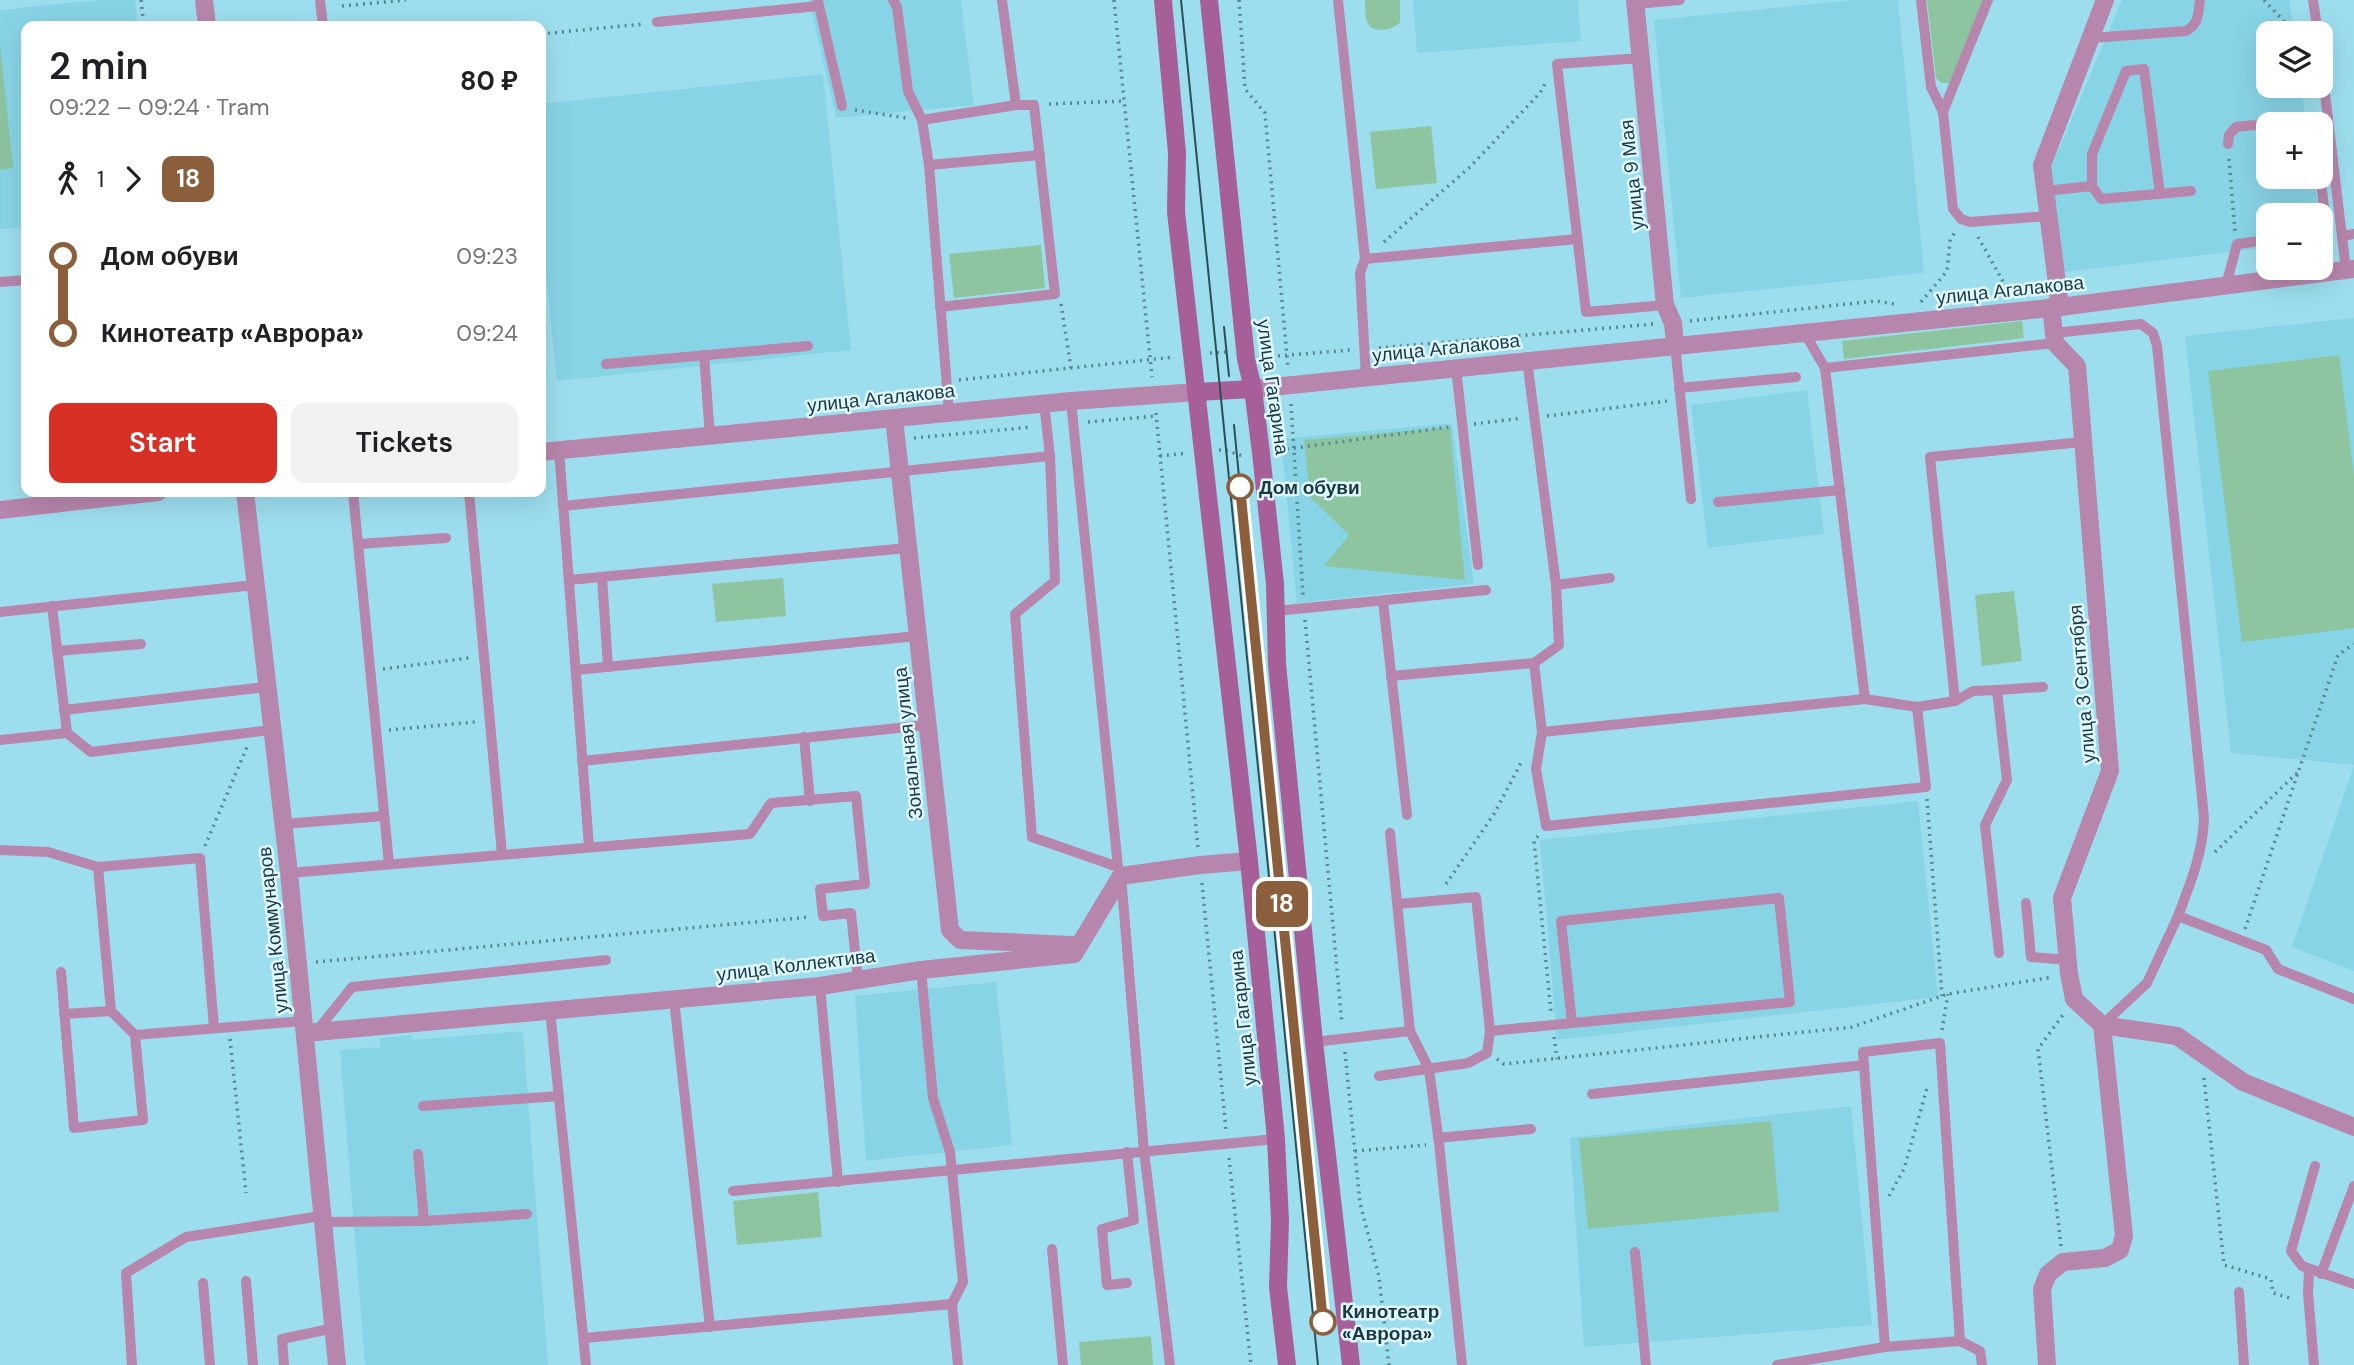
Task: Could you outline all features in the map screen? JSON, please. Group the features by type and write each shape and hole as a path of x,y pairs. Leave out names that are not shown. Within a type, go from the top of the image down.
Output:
{"main road":[{"name":"улица Гагарина","path":"1163,0 1177,153 1176,212 1276,1139 1280,1221 1278,1287 1287,1365"},
{"name":"улица Гагарина","path":"1209,0 1245,359 1253,388 1275,584 1277,664 1314,1042 1351,1365"},
{"name":"улица Агалакова","path":"1197,392 1253,388"}],"street":[{"path":"204,0 206,21"},
{"path":"2054,338 2055,307 2042,165 2105,0"},
{"name":"улица 9 Мая","path":"1635,2 1665,305 1673,323 1675,345"},
{"name":"улица Агалакова","path":"1253,388 2055,307 2350,269"},
{"name":"улица 3 Сентября","path":"2054,338 2077,366 2110,771 2062,898 2068,967 2074,999"},
{"name":"улица Агалакова","path":"550,451 1044,403 1197,392"},
{"name":"Зональная улица","path":"894,418 950,930 960,940 1080,946"},
{"path":"0,510 69,497"},
{"name":"улица Коммунаров","path":"246,497 266,687 262,731 283,824 308,1029 322,1219 337,1365"},
{"path":"1080,946 1119,872 1248,862"},
{"name":"улица Коллектива","path":"308,1029 820,986 921,970 1074,954 1080,946"},
{"path":"2074,999 2102,1025 2177,1035 2243,1082 2354,1127"},
{"path":"2047,1365 2042,1289 2048,1274 2063,1262 2105,1258 2120,1251 2124,1236 2102,1025"}],"lane":[{"path":"320,0 322,21"},
{"path":"893,0 897,7 908,91 922,120 929,165 949,412"},
{"path":"1002,0 1016,105"},
{"path":"1338,0 1365,259 1360,273 1366,377"},
{"path":"1635,2 1680,0"},
{"path":"1922,0 1931,87 1943,112 1953,209 1965,220 2048,216"},
{"path":"1943,112 1989,0"},
{"path":"2091,38 2186,31 2193,27 2197,20 2200,0"},
{"path":"2313,0 2316,21"},
{"path":"657,22 818,3 842,106"},
{"path":"1642,58 1557,64 1586,312 1665,305"},
{"path":"2160,194 2144,69 2126,71 2092,155 2092,186 2101,200 2191,191"},
{"path":"922,120 1016,105 1034,105 1055,294 940,307"},
{"path":"2228,144 2229,135 2236,127 2256,125"},
{"path":"929,165 1040,155"},
{"path":"2333,162 2341,233 2350,269"},
{"path":"2045,191 2092,186"},
{"path":"2333,233 2354,234"},
{"path":"1365,259 1577,239"},
{"path":"2226,285 2236,244 2256,242"},
{"path":"0,282 21,280"},
{"path":"1825,368 2141,324 2152,332 2157,346 2204,836 2195,871 2178,916 2147,983 2102,1025"},
{"path":"1804,332 1825,368 1865,699"},
{"path":"1675,345 1691,499"},
{"path":"606,364 808,346"},
{"path":"704,355 710,437"},
{"path":"1391,676 1534,663 1559,645 1556,585 1527,360"},
{"path":"1456,368 1478,565"},
{"path":"1679,388 1796,377"},
{"path":"1071,401 1119,872 1143,1151 1171,1365"},
{"path":"1044,403 1050,456 1055,581 1015,614 1032,836 1119,872"},
{"path":"1955,701 1930,457 2082,442"},
{"path":"550,451 563,506 589,847"},
{"path":"563,506 1050,456"},
{"path":"1718,502 1840,490"},
{"path":"354,497 388,864"},
{"path":"469,497 502,854"},
{"path":"359,544 446,538"},
{"path":"569,580 907,548"},
{"path":"602,577 608,667"},
{"path":"1556,585 1610,578"},
{"path":"0,612 255,585"},
{"path":"1276,611 1486,590"},
{"path":"1383,601 1407,815"},
{"path":"52,606 67,733"},
{"path":"576,670 917,636"},
{"path":"57,651 141,644"},
{"path":"1534,663 1542,732 1536,769 1546,826 1926,787 1917,707"},
{"path":"64,710 266,687"},
{"path":"1542,732 1865,699 1917,707 1955,701 1973,691 2043,687"},
{"path":"1997,690 2007,780 1985,825 1999,953"},
{"path":"582,761 927,724"},
{"path":"0,740 67,733 91,751 262,731"},
{"path":"803,737 810,801"},
{"path":"289,873 750,834 771,803 856,796 864,884 820,889 823,916 851,913 858,980"},
{"path":"283,824 384,816"},
{"path":"1390,833 1410,1031 1429,1069 1439,1141 1462,1365"},
{"path":"0,850 48,852 98,867 200,858 214,1028"},
{"path":"61,972 74,1128 143,1120 135,1035 111,1011 98,867"},
{"path":"1380,1076 1468,1063 1487,1053 1490,1031 1476,897 1398,904"},
{"path":"1490,1031 1790,1002 1779,898 1561,921 1572,1023"},
{"path":"2026,903 2031,957 2068,967"},
{"path":"2178,916 2266,950 2278,969 2354,999"},
{"path":"135,1035 229,1027 308,1029 352,987 606,960"},
{"path":"921,970 933,1098 950,1152 964,1282 952,1304 958,1365"},
{"path":"820,986 838,1182"},
{"path":"674,999 710,1327"},
{"path":"550,1010 586,1365"},
{"path":"64,1014 111,1011"},
{"path":"1314,1042 1410,1031"},
{"path":"1885,1347 1863,1052 1940,1043 1960,1340"},
{"path":"1592,1094 1864,1065"},
{"path":"423,1107 559,1096"},
{"path":"1439,1141 1531,1129"},
{"path":"733,1191 1276,1139"},
{"path":"1127,1152 1134,1220 1102,1230 1107,1285 1128,1283"},
{"path":"418,1154 424,1222"},
{"path":"2315,1166 2291,1251 2302,1266 2309,1270 2354,1284"},
{"path":"2321,1275 2354,1186"},
{"path":"132,1365 127,1273 186,1237 322,1219 424,1222 527,1214"},
{"path":"1052,1249 1063,1365"},
{"path":"1635,1252 1646,1365"},
{"path":"2309,1270 2314,1365"},
{"path":"246,1281 253,1365"},
{"path":"203,1283 210,1365"},
{"path":"2239,1292 2245,1365"},
{"path":"584,1338 952,1304"},
{"path":"284,1365 282,1339 334,1328"},
{"path":"1777,1365 1885,1347 1960,1340 1980,1351 1982,1365"}],"path":[{"path":"141,0 143,21"},
{"path":"342,6 406,0"},
{"path":"1114,0 1251,1365"},
{"path":"1239,0 1245,89 1265,113 1295,447 1304,608 1360,1203 1379,1277 1389,1365"},
{"path":"2264,0 2284,21"},
{"path":"546,33 657,22"},
{"path":"1365,259 1470,167 1540,93 1557,64"},
{"path":"1034,105 1124,102"},
{"path":"842,106 858,111 922,120"},
{"path":"2228,144 2236,244"},
{"path":"1930,305 1917,306 1947,271 1950,241 1965,220 2011,296 1998,298"},
{"path":"1055,294 1063,307 1071,368"},
{"path":"947,381 1227,352 1245,359 1673,323 1876,301 1903,305"},
{"path":"1160,456 1226,450 1244,456 1463,425 1681,400"},
{"path":"1074,423 1156,416"},
{"path":"897,439 1046,426"},
{"path":"2241,940 2300,771 2337,654 2354,644"},
{"path":"371,671 484,656"},
{"path":"376,732 490,721"},
{"path":"200,858 262,731"},
{"path":"1435,900 1494,814 1522,760"},
{"path":"2195,871 2300,771"},
{"path":"1926,787 1942,996"},
{"path":"1546,826 1534,841 1557,1059"},
{"path":"298,964 823,916"},
{"path":"1487,1053 1504,1064 1852,1027 1948,994 2068,967"},
{"path":"1940,1043 1948,994"},
{"path":"2063,1262 2038,1049 2074,999"},
{"path":"229,1027 246,1193"},
{"path":"2201,1053 2224,1265 2271,1279 2273,1293 2309,1303"},
{"path":"1875,1223 1904,1169 1929,1081"},
{"path":"1355,1151 1439,1141"}],"shaded area":[{"path":"97,0 135,0 137,21 21,21 21,227 0,229 0,10"},
{"path":"809,0 961,0 974,105 836,118"},
{"path":"1413,0 1578,0 1581,41 1417,53"},
{"path":"1852,0 1898,0 1924,273 1681,298 1654,20"},
{"path":"2122,0 2289,0 2292,21 2256,21 2256,98 2303,98 2304,112 2256,112 2256,189 2316,189 2317,203 2256,203 2256,248 2064,272 2051,168"},
{"path":"823,74 851,350 557,381 546,273 546,103"},
{"path":"2354,318 2354,765 2231,753 2185,336"},
{"path":"1807,390 1824,534 1708,548 1691,405"},
{"path":"1452,423 1474,584 1297,603 1281,439"},
{"path":"2354,765 2354,971 2292,947"},
{"path":"1918,801 1938,997 1557,1040 1540,840"},
{"path":"996,982 1012,1145 866,1161 855,996"},
{"path":"523,1031 548,1365 365,1365 340,1050 380,1047 380,1038 412,1035 413,1040"},
{"path":"1851,1106 1872,1325 1584,1347 1570,1138"}],"green space":[{"path":"1365,0 1400,0 1400,22 1384,30 1371,27 1366,19"},
{"path":"1927,0 1986,0 1949,83 1941,83 1936,78"},
{"path":"0,44 13,168 0,170"},
{"path":"1431,126 1437,183 1376,189 1370,132"},
{"path":"1041,245 1045,288 954,298 949,254"},
{"path":"2022,321 2024,338 1844,359 1842,341"},
{"path":"2339,355 2354,476 2354,628 2242,642 2208,371"},
{"path":"1450,427 1465,580 1324,566 1349,535 1310,497 1304,440"},
{"path":"783,578 786,616 716,622 712,584"},
{"path":"2014,591 2022,661 1982,666 1975,595"},
{"path":"1771,1121 1779,1211 1588,1229 1579,1139"},
{"path":"818,1192 822,1237 737,1245 733,1201"},
{"path":"1151,1336 1153,1365 1081,1365 1079,1342"}],"tram line":[{"path":"1181,0 1318,1365"},
{"path":"1224,327 1229,376"},
{"path":"1234,425 1239,477"},
{"name":"18","path":"1240,487 1323,1322"}],"place":[{"name":"Дом обуви","path":"1240,487"},
{"name":"Кинотеатр «Аврора»","path":"1323,1322"}]}
